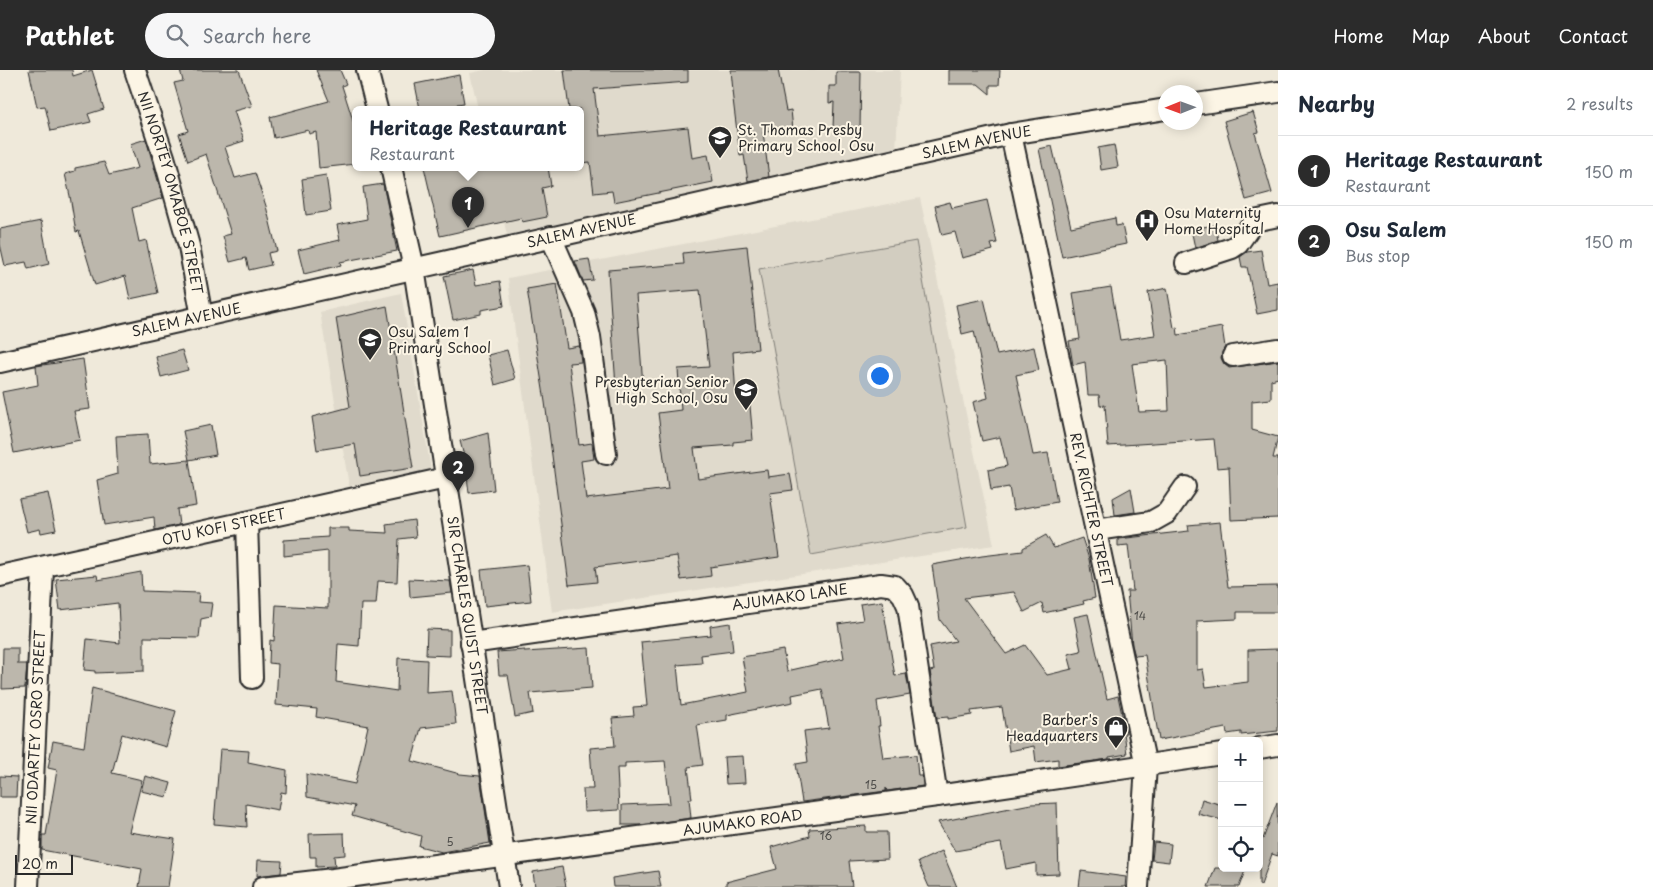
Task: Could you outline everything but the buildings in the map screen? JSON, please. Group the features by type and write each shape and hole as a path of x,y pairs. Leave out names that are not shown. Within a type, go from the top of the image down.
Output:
{"street":[{"name":"NII NORTEY OMABOE STREET","path":"135,70 164,157 189,246 202,317"},
{"path":"367,70 376,106"},
{"path":"1203,103 1278,92"},
{"name":"SALEM AVENUE","path":"0,362 1010,134 1158,110"},
{"name":"REV. RICHTER STREET","path":"1010,134 1146,766 1138,887"},
{"name":"SIR CHARLES QUIST STREET","path":"391,171 414,268 509,887"},
{"path":"1186,263 1232,248 1238,244 1254,221 1278,216"},
{"path":"551,237 584,312 606,454"},
{"path":"1233,356 1278,349"},
{"name":"OTU KOFI STREET","path":"0,576 446,478"},
{"path":"1096,530 1151,522 1166,513 1185,487"},
{"path":"247,522 252,678"},
{"name":"NII ODARTEY OSRO STREET","path":"28,887 43,568"},
{"name":"AJUMAKO LANE","path":"471,643 881,584 895,586 903,595 908,606 937,796"},
{"path":"1263,748 1278,746"},
{"name":"AJUMAKO ROAD","path":"263,887 333,880 937,796 1218,755"}],"shaded area":[{"name":"St. Thomas Presby Primary School, Osu","path":"485,70 900,70 896,151 507,235 492,171 584,171 584,106 477,106 470,73"},
{"name":"Presbyterian Senior High School, Osu","path":"920,198 994,545 552,612 508,278"},
{"path":"916,241 967,527 811,555 759,269"},
{"name":"Osu Salem 1 Primary School","path":"401,293 431,470 349,486 320,312"}],"place":[{"name":"St. Thomas Presby Primary School, Osu","path":"720,159"},
{"name":"Heritage Restaurant","path":"468,228"},
{"name":"Osu Maternity Home Hospital","path":"1147,242"},
{"name":"Osu Salem 1 Primary School","path":"370,361"},
{"name":"Presbyterian Senior High School, Osu","path":"746,411"},
{"name":"Osu Salem","path":"458,492"},
{"name":"Barber's Headquarters","path":"1116,749"}]}
